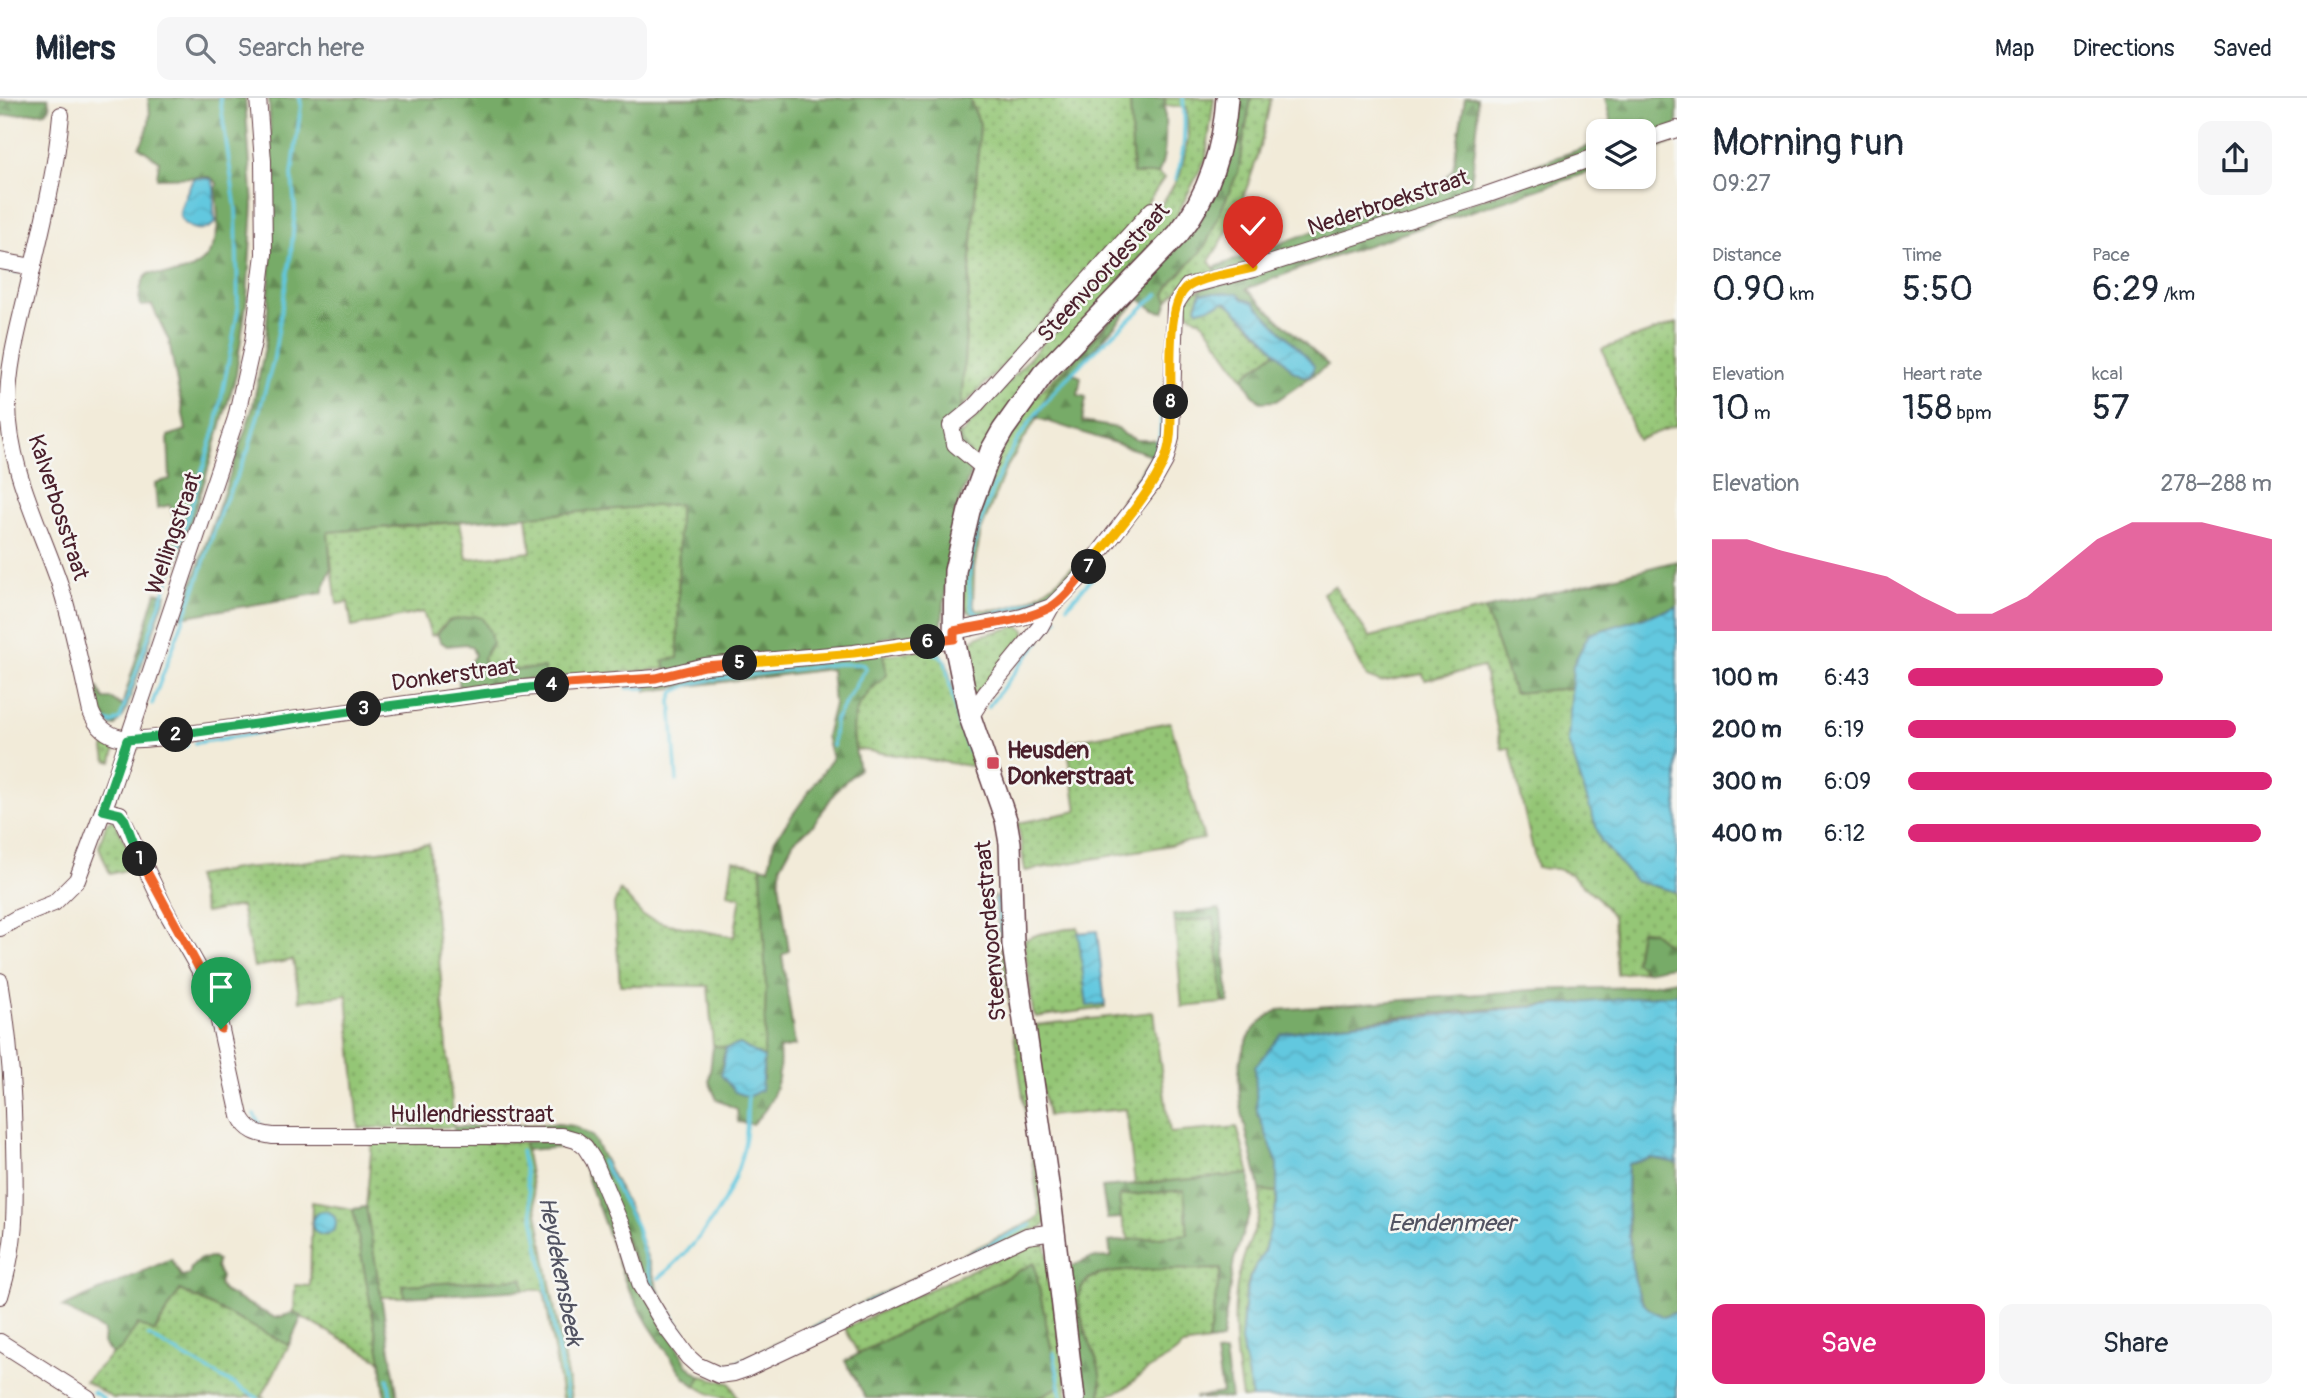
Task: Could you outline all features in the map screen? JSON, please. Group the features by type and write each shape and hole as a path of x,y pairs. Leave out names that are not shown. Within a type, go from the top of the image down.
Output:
{"street":[{"name":"Wellingstraat","path":"0,928 54,903 77,880 232,430 253,342 264,254 263,161 258,98"},
{"name":"Steenvoordestraat","path":"1074,1398 1051,1198 1013,945 1010,843 1006,820 970,717 954,635 955,571 960,544 984,468 1003,430 1043,374 1178,234 1193,214 1219,153 1227,98"},
{"name":"Kalverbosstraat","path":"61,115 52,181 10,369 8,405 11,435 26,496 74,629 91,712 95,722 108,732 127,740"},
{"path":"1656,136 1677,129"},
{"name":"Nederbroekstraat","path":"970,717 986,693 1040,627 1051,607 1081,577 1152,484 1165,461 1171,438 1172,334 1175,305 1188,286 1406,220 1586,160"},
{"name":"Steenvoordestraat","path":"984,468 955,444 951,426 973,408 1152,211"},
{"path":"0,261 33,267"},
{"name":"Donkerstraat","path":"127,740 522,688 656,678 705,666 854,653 954,635 1051,607"},
{"name":"Hullendriesstraat","path":"103,810 120,814 125,820 142,863 208,985 215,1003 240,1116 245,1125 256,1133 273,1136 562,1136 576,1140 594,1160 625,1234 641,1286 688,1357 708,1372 727,1374 746,1368 1027,1236 1054,1232"},
{"path":"0,981 9,1035 16,1219 8,1270 0,1296"},
{"path":"0,1342 88,1398"}],"green space":[{"path":"48,98 50,107 46,112 0,116 0,101"},
{"path":"148,98 245,98 253,205 247,298 236,375 174,571 166,567 177,527 170,505 157,508 155,483 170,479 168,436 186,430 169,341 152,305 141,306 139,303 142,282 150,273 177,273 198,265 206,258 216,236 217,183 210,177 157,178 159,161 139,147 149,124"},
{"path":"269,98 969,98 980,124 959,436 975,463 955,512 941,631 880,638 887,675 865,697 855,716 853,727 859,769 838,788 813,825 794,841 781,865 779,881 789,951 782,955 795,1046 779,1049 775,1090 760,1117 752,1124 738,1122 737,1109 717,1100 709,1081 713,1045 726,1048 722,1062 763,1079 766,987 761,866 769,868 774,841 832,759 826,736 834,704 831,669 646,691 646,684 667,682 664,660 678,658 679,504 328,532 331,569 322,593 181,617 252,410 266,342 273,220"},
{"path":"969,98 1130,98 1133,174 1158,174 1164,178 1130,228 1010,359 961,408 980,124"},
{"path":"1130,98 1165,98 1165,147 1158,174 1133,174"},
{"path":"1165,98 1214,98 1206,158 1176,217 1126,274 975,463 959,437 1144,230 1180,175 1188,140 1187,107 1165,106"},
{"path":"1234,98 1251,98 1238,172 1205,247 1173,281 1165,294 1168,301 1164,312 1156,311 1139,299 1072,373 1081,377 1078,395 1086,397 1082,422 1118,428 1125,435 1137,440 1154,440 1162,446 1158,457 1037,418 1049,388 1199,224 1207,205"},
{"path":"1251,98 1271,98 1249,183 1231,223 1209,261 1218,274 1183,284 1168,301 1165,294 1238,172"},
{"path":"1465,98 1477,98 1478,120 1470,194 1218,274 1215,267 1439,186 1453,169"},
{"path":"1605,98 1677,98 1677,141 1656,148 1656,119 1610,119"},
{"path":"1586,147 1586,173 1333,257 1246,289 1328,365 1276,401 1260,402 1252,394 1244,379 1277,351 1283,357 1313,372 1313,366 1253,302 1243,299 1238,293 1201,293 1201,289 1523,186 1517,171"},
{"path":"1149,278 1049,388 1037,418 1005,470 981,531 974,568 975,609 1005,608 1032,598 1057,581 1100,533 1151,456 1158,457 1152,469 1085,563 1047,601 985,619 979,618 963,606 962,573 991,469 1031,401"},
{"path":"1201,289 1196,307 1199,310 1225,302 1229,304 1277,351 1244,379 1204,323 1190,314 1184,306 1190,295"},
{"path":"1677,323 1677,425 1638,440 1602,349"},
{"path":"679,504 678,659 665,669 545,678 544,668 486,672 483,658 492,644 442,626 437,634 431,635 423,612 352,627 348,602 337,604 327,532 460,522 467,559 531,552 527,516"},
{"path":"1677,561 1677,607 1589,634 1573,665 1572,688 1514,693 1485,609"},
{"path":"1334,586 1370,637 1485,609 1514,693 1572,688 1568,742 1635,881 1677,892 1677,942 1668,945 1651,931 1640,930 1635,961 1646,971 1617,974 1613,917 1599,899 1570,874 1557,869 1537,868 1510,748 1502,749 1483,667 1425,680 1423,674 1380,682 1367,677 1323,593"},
{"path":"156,592 166,594 124,715 115,726 101,717 92,688 98,688 104,699 112,699 122,706"},
{"path":"475,616 482,618 490,632 492,644 483,658 486,672 544,668 545,678 459,688 459,671 467,667 475,655 472,648 466,644 447,646 440,641 437,634 448,621"},
{"path":"1018,626 1025,630 1025,635 972,699 965,647 976,637"},
{"path":"932,649 939,652 946,661 973,762 970,766 855,749 855,716 870,691 887,675 883,655"},
{"path":"1170,722 1204,839 1025,871 1018,823 1077,811 1067,742"},
{"path":"107,739 116,745 112,762 106,760 104,749"},
{"path":"111,820 115,821 136,867 110,874 99,847 106,824"},
{"path":"429,844 454,1127 359,1128 347,995 300,1001 293,960 254,967 241,906 205,913 195,876"},
{"path":"733,860 761,866 766,987 764,1058 740,1044 726,1048 713,1045 708,986 620,985 614,905 620,890 643,916 663,923 734,937 741,897 728,894"},
{"path":"994,896 1005,902 1046,1223 1041,1228 728,1370 697,1359 650,1294 659,1291 676,1324 692,1346 711,1362 727,1365 747,1358 1033,1221 1040,1215"},
{"path":"1219,909 1229,1003 1223,1003 1214,918 1175,923 1173,915"},
{"path":"1214,918 1223,1003 1182,1007 1175,923"},
{"path":"1078,927 1087,1005 1105,1004 1105,1008 1036,1017 1033,1012 1024,940 1039,934"},
{"path":"1640,930 1651,931 1668,945 1677,942 1677,965 1646,971 1635,961"},
{"path":"1677,980 1677,994 1666,997 1425,1015 1281,1034 1257,1111 1277,1162 1277,1192 1260,1190 1243,1117 1239,1068 1245,1045 1257,1026 1278,1010 1530,990 1636,987"},
{"path":"1153,1012 1170,1133 1237,1127 1250,1174 1135,1184 1126,1109 1048,1116 1032,1038 1037,1033 1036,1025"},
{"path":"557,1124 574,1126 593,1137 632,1215 659,1291 650,1294 585,1142 454,1133 454,1127"},
{"path":"558,1141 580,1148 687,1365 701,1376 696,1386 684,1377 627,1286 578,1152 568,1147 525,1150 524,1142"},
{"path":"372,1142 524,1142 571,1398 562,1398 544,1290 524,1290 522,1279 404,1285 404,1297 381,1297 366,1207"},
{"path":"1652,1158 1677,1163 1677,1312 1663,1317 1647,1307 1639,1294 1629,1238 1628,1164"},
{"path":"1250,1174 1250,1212 1234,1260 1222,1340 1208,1342 1221,1269 1099,1274 1084,1284 1079,1295 1079,1304 1084,1328 1099,1368 1100,1396 1080,1397 1065,1276 1070,1267 1091,1258 1111,1257 1109,1242 1188,1234 1184,1190 1119,1196 1121,1218 1107,1219 1102,1187"},
{"path":"1185,1190 1188,1235 1129,1240 1121,1218 1119,1196"},
{"path":"1260,1190 1277,1192 1277,1199 1269,1236 1245,1294 1243,1338 1252,1398 1242,1398 1235,1347 1234,1313 1242,1263 1260,1211"},
{"path":"312,1202 353,1209 381,1361 294,1313 295,1285 310,1286"},
{"path":"366,1207 398,1398 385,1398 381,1361 353,1209"},
{"path":"1035,1241 1045,1245 1047,1251 1068,1398 1036,1398 1059,1386 1034,1264 858,1354 845,1328"},
{"path":"213,1258 217,1261 216,1268 221,1277 219,1284 223,1291 275,1318 294,1313 302,1316 289,1345 180,1290 154,1332 138,1324 120,1350 112,1354 103,1343 104,1331 63,1307 171,1259 182,1277 189,1275 199,1259"},
{"path":"1034,1263 1059,1387 1036,1398 866,1398 845,1361"},
{"path":"1221,1269 1208,1342 1182,1346 1125,1388 1100,1396 1100,1374 1079,1306 1080,1292 1087,1282 1093,1277 1119,1272"},
{"path":"523,1279 524,1290 404,1297 403,1285"},
{"path":"180,1290 289,1345 262,1396 265,1398 113,1398 85,1381 112,1354 120,1350 138,1324 155,1332"},
{"path":"1225,1353 1231,1398 1194,1398 1222,1393 1216,1354"},
{"path":"701,1376 730,1383 738,1398 716,1396 701,1389 696,1386"}],"water":[{"path":"193,179 211,179 214,188 216,221 203,229 191,228 180,216 182,203"},
{"path":"1201,293 1238,293 1243,299 1253,302 1308,358 1314,366 1311,375 1303,376 1293,371 1259,332 1229,304 1225,302 1199,310 1196,307"},
{"path":"1677,607 1677,892 1635,881 1601,841 1568,742 1573,665 1589,634"},
{"path":"1097,931 1105,1004 1087,1006 1078,933"},
{"name":"Eendenmeer","path":"1677,994 1677,1163 1652,1158 1628,1164 1627,1195 1631,1259 1639,1294 1647,1307 1663,1317 1677,1312 1677,1398 1252,1398 1241,1341 1245,1299 1250,1277 1264,1251 1277,1204 1277,1162 1257,1111 1255,1067 1281,1034 1331,1025"},
{"path":"740,1044 764,1058 761,1090 748,1097 735,1092 721,1075 726,1048"},
{"path":"324,1211 333,1214 336,1223 333,1232 324,1235 315,1232 312,1223 315,1214"}],"waterway":[{"path":"106,721 112,723 120,719 171,572 216,426 232,343 238,310 236,210 220,98"},
{"path":"152,704 221,510 248,451 273,362 291,254 295,210 292,175 300,98"},
{"path":"1176,179 1184,139 1183,98"},
{"path":"5,270 17,272"},
{"path":"1158,294 1077,367 1033,418 1014,447 997,479 976,538 969,586 972,610 980,614 1007,610 1035,600 1065,581 1109,527 1156,451 1162,408"},
{"path":"1067,606 1095,575"},
{"path":"1045,633 1057,619"},
{"path":"988,707 1040,640"},
{"path":"927,651 940,655 945,661 958,722 969,752"},
{"path":"677,781 671,701 674,692 691,684 836,664 862,664 866,668 835,720 833,746"},
{"path":"627,688 646,688"},
{"path":"195,743 311,725"},
{"path":"172,750 187,745"},
{"path":"997,900 1003,938"},
{"path":"659,1278 702,1233 714,1217 733,1181 745,1141 748,1097"},
{"name":"Heydekensbeek","path":"254,1114 262,1128"},
{"name":"Heydekensbeek","path":"484,1128 517,1128"},
{"name":"Heydekensbeek","path":"521,1151 567,1398"},
{"path":"602,1161 636,1226 653,1287 696,1352 708,1363 723,1367 761,1353 1031,1225"},
{"path":"148,1336 258,1398"},
{"path":"1054,1353 1062,1398"},
{"path":"388,1379 391,1398"},
{"path":"93,1392 103,1398"}],"place":[{"name":"Heusden Donkerstraat","path":"993,763"}],"route":[{"path":"221,1029 208,985 165,909 142,863 125,820 120,814 103,810 127,740 174,736 522,688 656,678 705,666 854,653 954,639 954,631 1022,617 1051,607 1081,577 1152,484 1165,461 1171,438 1173,325 1177,300 1188,286 1253,268"}]}
